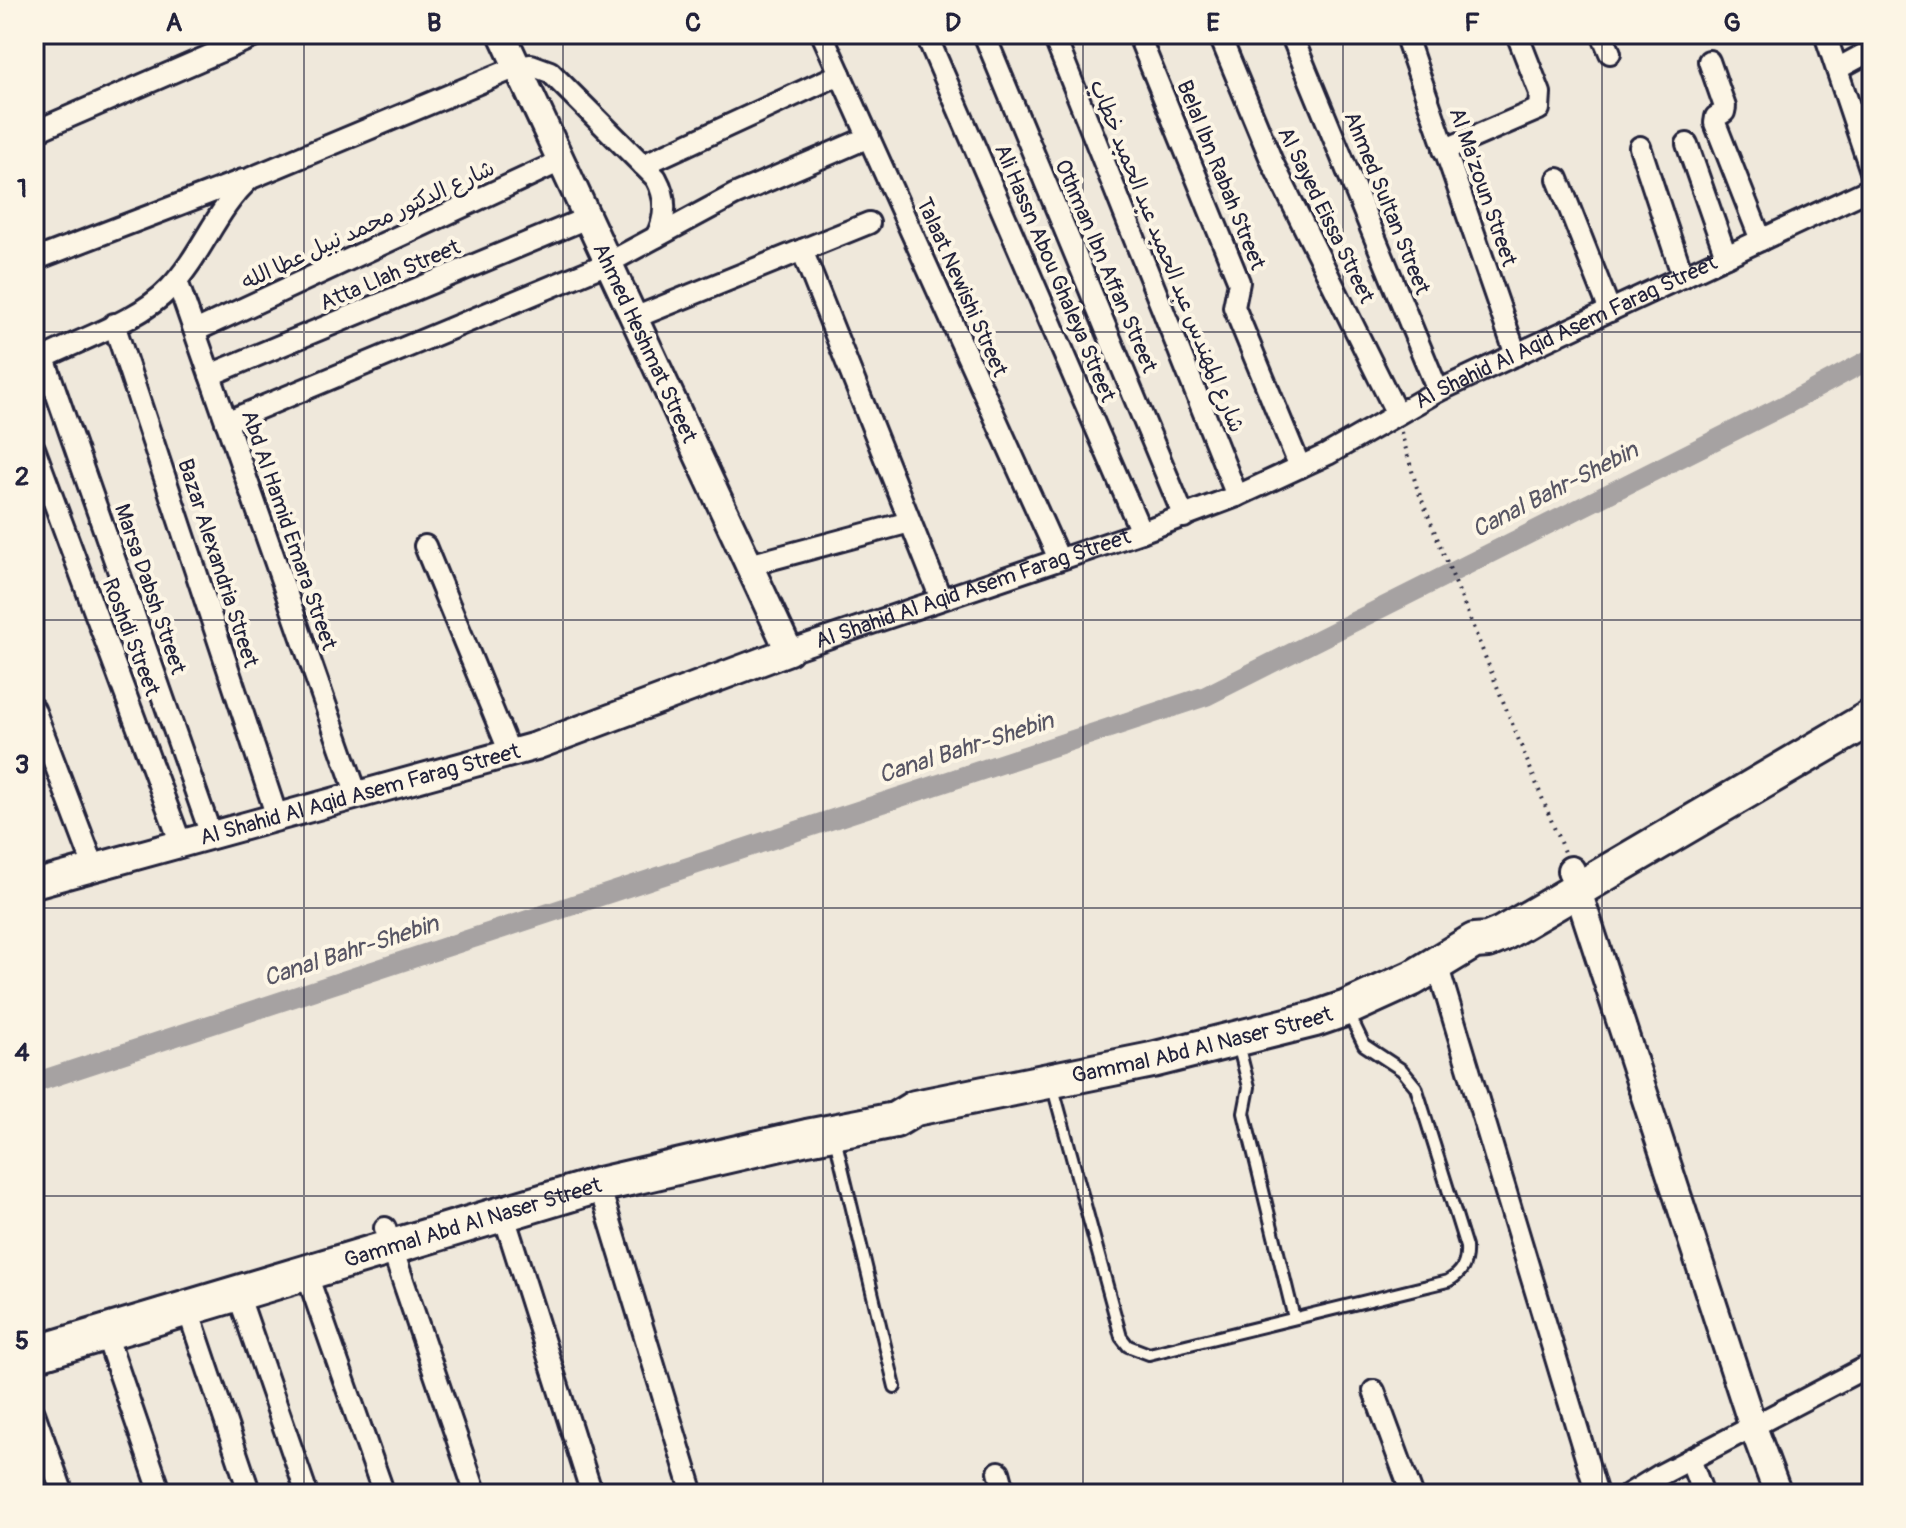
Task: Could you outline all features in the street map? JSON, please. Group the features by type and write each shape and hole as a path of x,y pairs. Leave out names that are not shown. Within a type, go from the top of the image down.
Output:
{"main road":[{"name":"Gammal Abd Al Naser Street","path":"34,1336 388,1237 503,1213 599,1185 895,1120 915,1108 1281,1029 1347,1008 1413,978 1474,941 1495,937 1574,879 1872,695"},
{"name":"Gammal Abd Al Naser Street","path":"1574,879 1872,717"},
{"name":"Gammal Abd Al Naser Street","path":"34,1354 306,1272 491,1194 709,1139 886,1104 915,1108"}],"street":[{"path":"34,132 260,34"},
{"name":"Ahmed Heshmat Street","path":"502,34 789,651"},
{"name":"Talaat Newishi Street","path":"822,34 1059,559"},
{"name":"Ali Hassn Abou Ghaleya Street","path":"926,34 1141,532"},
{"name":"Othman Ibn Affan Street","path":"984,34 1184,517"},
{"name":"شارع المهندس عبد الحميد عبد الحميد خطاب","path":"1053,34 1237,496"},
{"name":"Belal Ibn Rabah Street","path":"1138,34 1239,282 1234,307 1300,467"},
{"name":"Al Sayed Eissa Street","path":"1219,34 1273,164 1397,414"},
{"name":"Ahmed Sultan Street","path":"1291,34 1438,391"},
{"name":"Al Ma'zoun Street","path":"1405,34 1516,355"},
{"path":"1444,150 1539,109 1540,93 1517,34"},
{"path":"1825,34 1872,174"},
{"path":"1837,69 1872,50"},
{"path":"1709,61 1725,107 1715,123 1761,240"},
{"path":"34,260 251,178 517,67 531,65 550,72 656,178 664,199 664,220 656,237"},
{"path":"643,165 840,74"},
{"path":"226,422 608,263 734,195 869,137"},
{"path":"1687,144 1726,256"},
{"path":"1640,147 1683,277"},
{"name":"شارع الدكتور محمد نبيل عطا الله","path":"195,331 561,161"},
{"path":"39,360 145,308 177,281 230,200 251,178"},
{"path":"1558,179 1610,311"},
{"name":"Al Shahid Al Aqid Asem Farag Street","path":"34,884 536,746 789,651 1184,517 1300,467 1438,391 1872,188"},
{"name":"Atta Llah Street","path":"210,375 587,218"},
{"path":"634,318 869,223"},
{"path":"802,250 941,599"},
{"name":"Abd Al Hamid Emara Street","path":"177,281 357,795"},
{"name":"Bazar Alexandria Street","path":"114,324 277,817"},
{"name":"Marsa Dabsh Street","path":"39,360 211,835"},
{"name":"Roshdi Street","path":"34,448 181,844"},
{"path":"749,565 910,522"},
{"path":"425,546 510,753"},
{"path":"34,709 94,867"},
{"path":"1574,879 1753,1427 1778,1494"},
{"path":"1437,964 1597,1494"},
{"path":"599,1185 693,1494"},
{"path":"503,1213 592,1494"},
{"path":"388,1237 476,1494"},
{"path":"306,1272 384,1494"},
{"path":"238,1294 307,1494"},
{"path":"188,1310 250,1494"},
{"path":"106,1334 161,1494"},
{"path":"1629,1494 1872,1364"},
{"path":"1374,1391 1412,1494"},
{"path":"34,1413 63,1494"},
{"path":"1690,1459 1703,1494"},
{"path":"999,1472 1005,1494"}],"lane":[{"path":"1051,1081 1117,1327 1128,1346 1138,1352 1149,1354 1448,1281 1464,1268 1467,1258 1416,1087 1402,1070 1364,1045 1347,1008"},
{"path":"1237,1039 1249,1087 1244,1113 1294,1318"},
{"path":"834,1132 895,1387"}],"path":[{"path":"1397,414 1417,488 1574,879"}],"waterway":[{"name":"Canal Bahr-Shebin","path":"34,1083 1206,696 1789,403 1872,358"}]}
